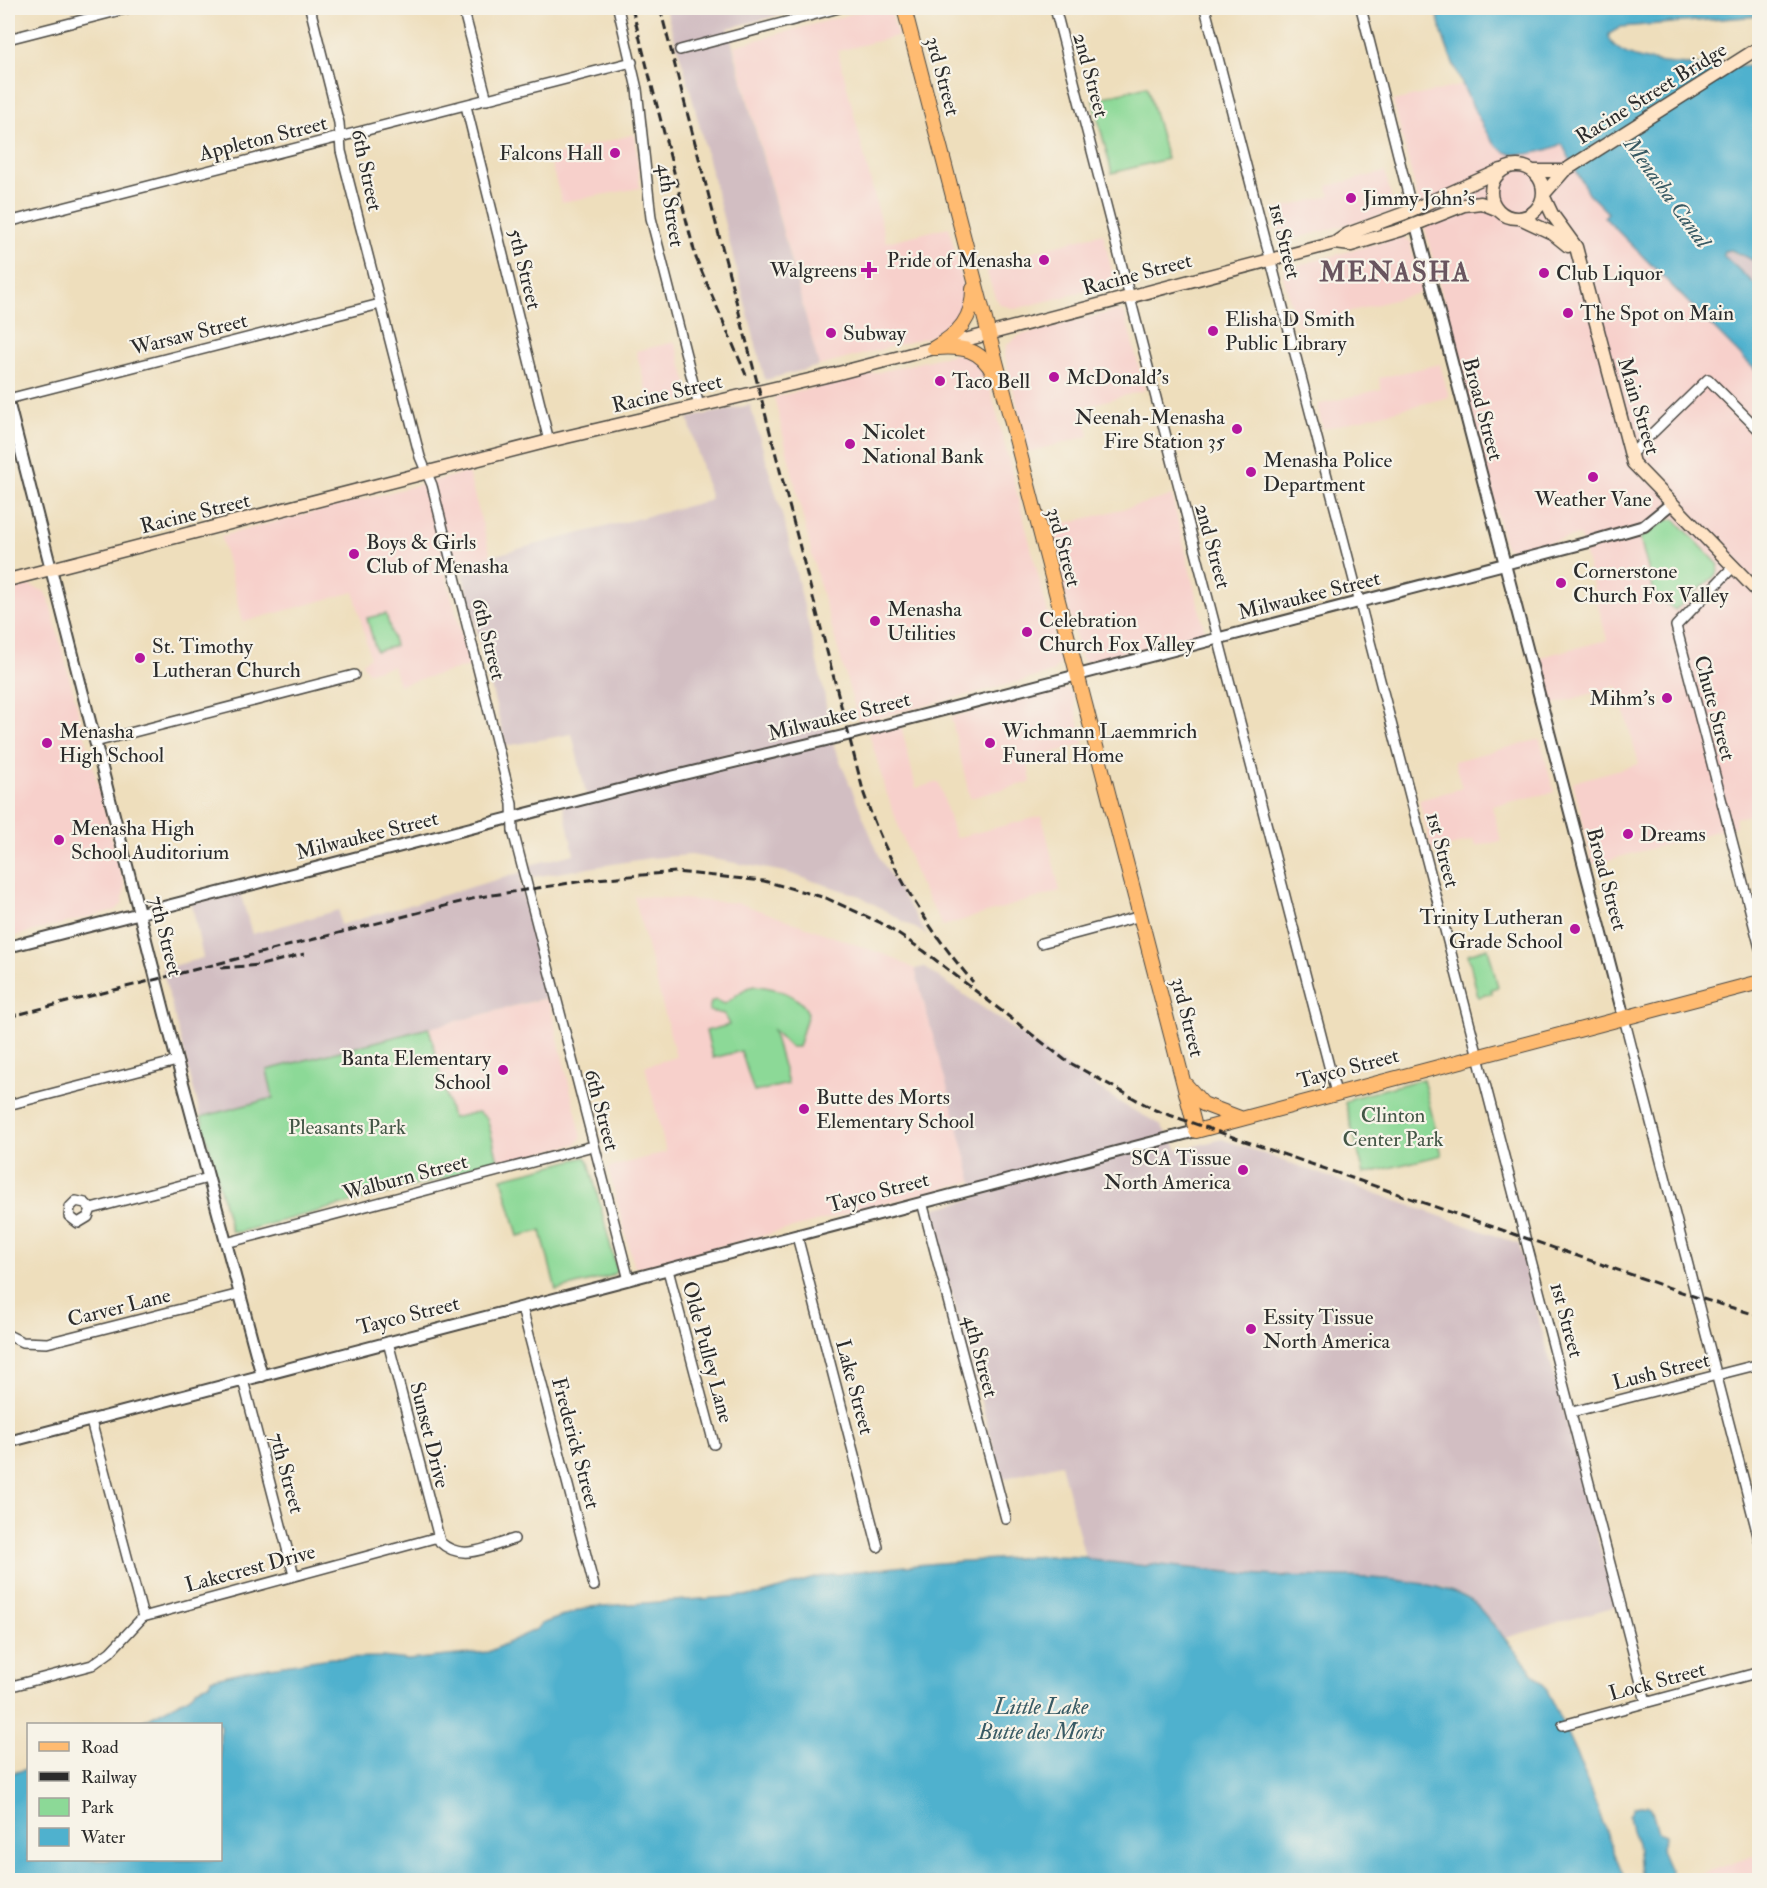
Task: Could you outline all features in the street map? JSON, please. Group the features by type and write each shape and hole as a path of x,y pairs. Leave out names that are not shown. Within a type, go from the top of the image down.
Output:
{"main road":[{"name":"3rd Street","path":"904,8 1196,1131"},
{"name":"Racine Street Bridge","path":"1543,195 1564,171 1760,47"},
{"path":"1564,171 1533,171 1517,165 1501,170 1491,184 1490,193 1496,209 1559,237 1577,256"},
{"name":"Racine Street","path":"8,580 549,441 934,348 1335,243 1348,234 1412,210 1501,170"},
{"path":"1520,218 1535,211 1543,195 1540,179 1533,171"},
{"name":"Main Street","path":"1543,195 1552,214 1576,247 1629,455 1637,469 1760,594"},
{"name":"Racine Street","path":"1335,243 1351,245 1416,225 1464,205 1481,203 1496,209"},
{"path":"934,348 959,332 969,314 973,301 972,267"},
{"path":"934,348 955,347 975,351 988,363 1003,394"},
{"name":"Tayco Street","path":"1196,1131 1760,982"},
{"path":"1182,1080 1203,1104 1226,1115 1242,1118"}],"street":[{"path":"8,39 129,8"},
{"name":"6th Street","path":"310,8 380,304 426,474 432,485 512,804 513,831 629,1280"},
{"path":"463,8 487,100"},
{"name":"4th Street","path":"618,8 637,89 651,218 699,406"},
{"path":"680,50 839,8"},
{"name":"2nd Street","path":"1055,8 1336,1093"},
{"name":"1st Street","path":"1205,8 1646,1702"},
{"path":"1361,8 1412,210"},
{"name":"Appleton Street","path":"8,222 632,62"},
{"name":"5th Street","path":"466,106 549,441"},
{"name":"Broad Street","path":"1416,225 1760,1543"},
{"name":"Warsaw Street","path":"8,400 380,304"},
{"path":"1629,455 1708,379 1760,430"},
{"name":"7th Street","path":"8,400 177,1061 262,1376"},
{"name":"Milwaukee Street","path":"8,947 1359,603 1637,529 1671,504"},
{"name":"Chute Street","path":"1733,567 1676,626 1760,948"},
{"path":"95,742 354,675"},
{"path":"1041,943 1141,916"},
{"path":"8,1105 177,1061"},
{"name":"Tayco Street","path":"8,1443 1196,1131"},
{"name":"Walburn Street","path":"226,1243 593,1146"},
{"path":"91,1209 208,1178"},
{"name":"4th Street","path":"922,1203 1006,1519"},
{"name":"Lake Street","path":"797,1236 878,1547"},
{"name":"Olde Pulley Lane","path":"668,1270 714,1444"},
{"name":"Carver Lane","path":"8,1335 22,1342 47,1343 240,1294"},
{"name":"Frederick Street","path":"522,1308 594,1586"},
{"name":"Sunset Drive","path":"388,1342 438,1537"},
{"name":"Lush Street","path":"1572,1412 1760,1364"},
{"name":"7th Street","path":"243,1380 294,1575"},
{"path":"8,1687 92,1665 110,1652 143,1617 91,1421"},
{"path":"438,1537 449,1550 461,1554 514,1539"},
{"name":"Lakecrest Drive","path":"143,1617 438,1537"},
{"name":"Lock Street","path":"1563,1725 1760,1672"}],"shaded area":[{"path":"665,8 809,8 728,28 819,366 765,380 687,78"},
{"path":"873,8 890,10 898,36 838,51 886,242 949,227 966,297 963,315 954,325 936,335 819,366 734,46"},
{"path":"1463,85 1492,141 1509,153 1562,144 1588,193 1608,214 1604,217 1759,374 1759,813 1735,818 1736,826 1593,864 1573,782 1639,764 1617,686 1552,705 1540,657 1607,640 1580,535 1513,551 1505,547 1393,101"},
{"path":"635,134 640,188 562,202 549,157"},
{"path":"1385,172 1395,212 1286,241 1281,238 1274,210 1330,196 1328,186"},
{"path":"1103,233 1115,284 1015,309 1000,304 995,297 984,264"},
{"path":"1403,236 1413,244 1411,247 1423,292 1297,326 1283,276 1285,269"},
{"path":"1727,250 1759,263 1759,288 1725,257 1724,251"},
{"path":"1118,310 1125,314 1145,390 1083,407 1089,436 1029,452 1005,357 1006,345 1020,335"},
{"path":"675,342 689,390 688,396 651,407 636,351"},
{"path":"955,354 968,355 985,368 1059,656 1059,665 1052,673 859,723 816,572 774,397"},
{"path":"1440,364 1449,397 1323,429 1317,405 1381,389 1379,378"},
{"path":"750,405 785,525 824,692 831,739 881,860 927,935 860,896 785,872 691,855 650,858 520,879 549,997 268,1070 274,1098 201,1117 162,969 203,958 191,900 239,888 252,934 339,910 340,925 530,870 529,865 574,854 563,805 587,798 572,734 506,746 460,564 711,500 688,418"},
{"path":"468,472 491,556 444,568 470,666 399,685 393,666 368,672 362,663 370,657 354,592 243,622 221,536"},
{"path":"1172,496 1205,632 1086,663 1080,657 1049,528"},
{"name":"Menasha High School","path":"29,585 44,591 49,600 125,887 122,904 116,910 8,938 8,591"},
{"path":"1066,688 1072,693 1084,744 1027,760 1031,782 970,798 951,717"},
{"path":"900,721 916,788 939,782 955,838 1042,816 1060,891 943,926 919,883 887,794 868,730"},
{"path":"1540,739 1554,792 1492,806 1501,841 1476,846 1473,840 1432,851 1419,800 1462,788 1454,761"},
{"name":"Butte des Morts Elementary School","path":"634,896 739,903 891,957 915,969 973,1181 639,1268 634,1266 608,1168 666,1152 645,1066 676,1057"},
{"path":"924,967 1122,1104 1160,1124 1179,1150 1222,1139 1519,1244 1616,1606 1505,1638 1467,1597 1442,1587 1374,1579 1276,1576 1151,1564 1146,1566 1092,1560 1085,1557 1061,1464 1002,1479 930,1213 936,1208 977,1198 915,969"},
{"name":"Banta Elementary School","path":"548,998 582,1137 576,1144 499,1164 487,1118 478,1112 452,1118 429,1028"},
{"path":"1759,1854 1759,1880 1684,1880"}],"green space":[{"path":"1147,86 1167,159 1112,173 1093,100"},
{"path":"1675,519 1719,565 1717,574 1675,610 1655,595 1640,538 1666,520"},
{"path":"386,614 395,646 376,651 367,618"},
{"path":"1488,948 1498,987 1491,989 1492,993 1478,997 1468,954"},
{"path":"755,986 778,990 792,996 804,1006 808,1013 798,1047 790,1047 773,1030 788,1084 754,1092 741,1051 713,1058 706,1031 729,1025 724,1014 709,1011 711,1002 715,1000 724,1004 746,989"},
{"name":"Pleasants Park","path":"429,1028 452,1118 478,1112 487,1118 499,1164 239,1232 231,1231 201,1117 273,1098 267,1070"},
{"name":"Clinton Center Park","path":"1423,1079 1442,1155 1364,1174 1345,1103 1352,1098"},
{"path":"585,1157 589,1162 617,1271 611,1276 556,1290 541,1231 518,1236 502,1178"}],"water":[{"name":"Menasha Canal","path":"1438,8 1759,8 1759,16 1621,27 1609,34 1609,38 1618,49 1634,57 1654,62 1702,66 1759,66 1759,263 1731,250 1724,251 1723,255 1759,288 1759,374 1604,217 1608,213 1588,193 1562,144 1543,151 1521,155 1506,152 1493,142 1468,98 1450,55 1443,35"},
{"name":"Little Lake Butte des Morts","path":"1048,1556 1085,1557 1092,1560 1146,1566 1151,1564 1262,1575 1407,1581 1456,1593 1475,1603 1546,1688 1576,1753 1625,1880 8,1880 8,1774 27,1769 27,1861 222,1861 222,1723 139,1723 189,1697 196,1689 209,1684 211,1679 250,1670 331,1658 382,1657 408,1660 488,1652 537,1629 541,1624 589,1607 758,1595 819,1577 933,1564"},
{"path":"1647,1805 1651,1808 1658,1832 1666,1835 1661,1849 1670,1870 1671,1880 1646,1880 1640,1873 1637,1844 1629,1816 1634,1807"}],"railway":[{"path":"632,8 696,258 746,375"},
{"path":"660,8 864,794 896,869 939,939 973,982"},
{"path":"8,1017 480,897 596,879 676,872 764,881 826,898 881,923 924,951 1065,1060 1155,1110 1696,1297 1760,1316"},
{"path":"221,968 261,965 304,954"}],"place":[{"name":"Falcons Hall","path":"615,153"},
{"name":"Jimmy John's","path":"1351,198"},
{"name":"Pride of Menasha","path":"1044,260"},
{"name":"Walgreens","path":"869,270"},
{"name":"Club Liquor","path":"1544,273"},
{"name":"The Spot on Main","path":"1568,313"},
{"name":"Elisha D Smith Public Library","path":"1213,331"},
{"name":"Subway","path":"831,333"},
{"name":"McDonald's","path":"1054,377"},
{"name":"Taco Bell","path":"940,381"},
{"name":"Neenah-Menasha Fire Station 35","path":"1237,429"},
{"name":"Nicolet National Bank","path":"850,444"},
{"name":"Menasha Police Department","path":"1251,472"},
{"name":"Weather Vane","path":"1593,477"},
{"name":"Boys & Girls Club of Menasha","path":"354,554"},
{"name":"Cornerstone Church Fox Valley","path":"1561,583"},
{"name":"Menasha Utilities","path":"875,621"},
{"name":"Celebration Church Fox Valley","path":"1027,632"},
{"name":"St. Timothy Lutheran Church","path":"140,658"},
{"name":"Mihm's","path":"1667,698"},
{"name":"Menasha High School","path":"47,743"},
{"name":"Wichmann Laemmrich Funeral Home","path":"990,743"},
{"name":"Dreams","path":"1628,834"},
{"name":"Menasha High School Auditorium","path":"59,840"},
{"name":"Trinity Lutheran Grade School","path":"1575,929"},
{"name":"Banta Elementary School","path":"503,1070"},
{"name":"Butte des Morts Elementary School","path":"804,1109"},
{"name":"SCA Tissue North America","path":"1243,1170"},
{"name":"Essity Tissue North America","path":"1251,1329"}],"district":[{"name":"MENASHA","path":"1395,272"}]}
